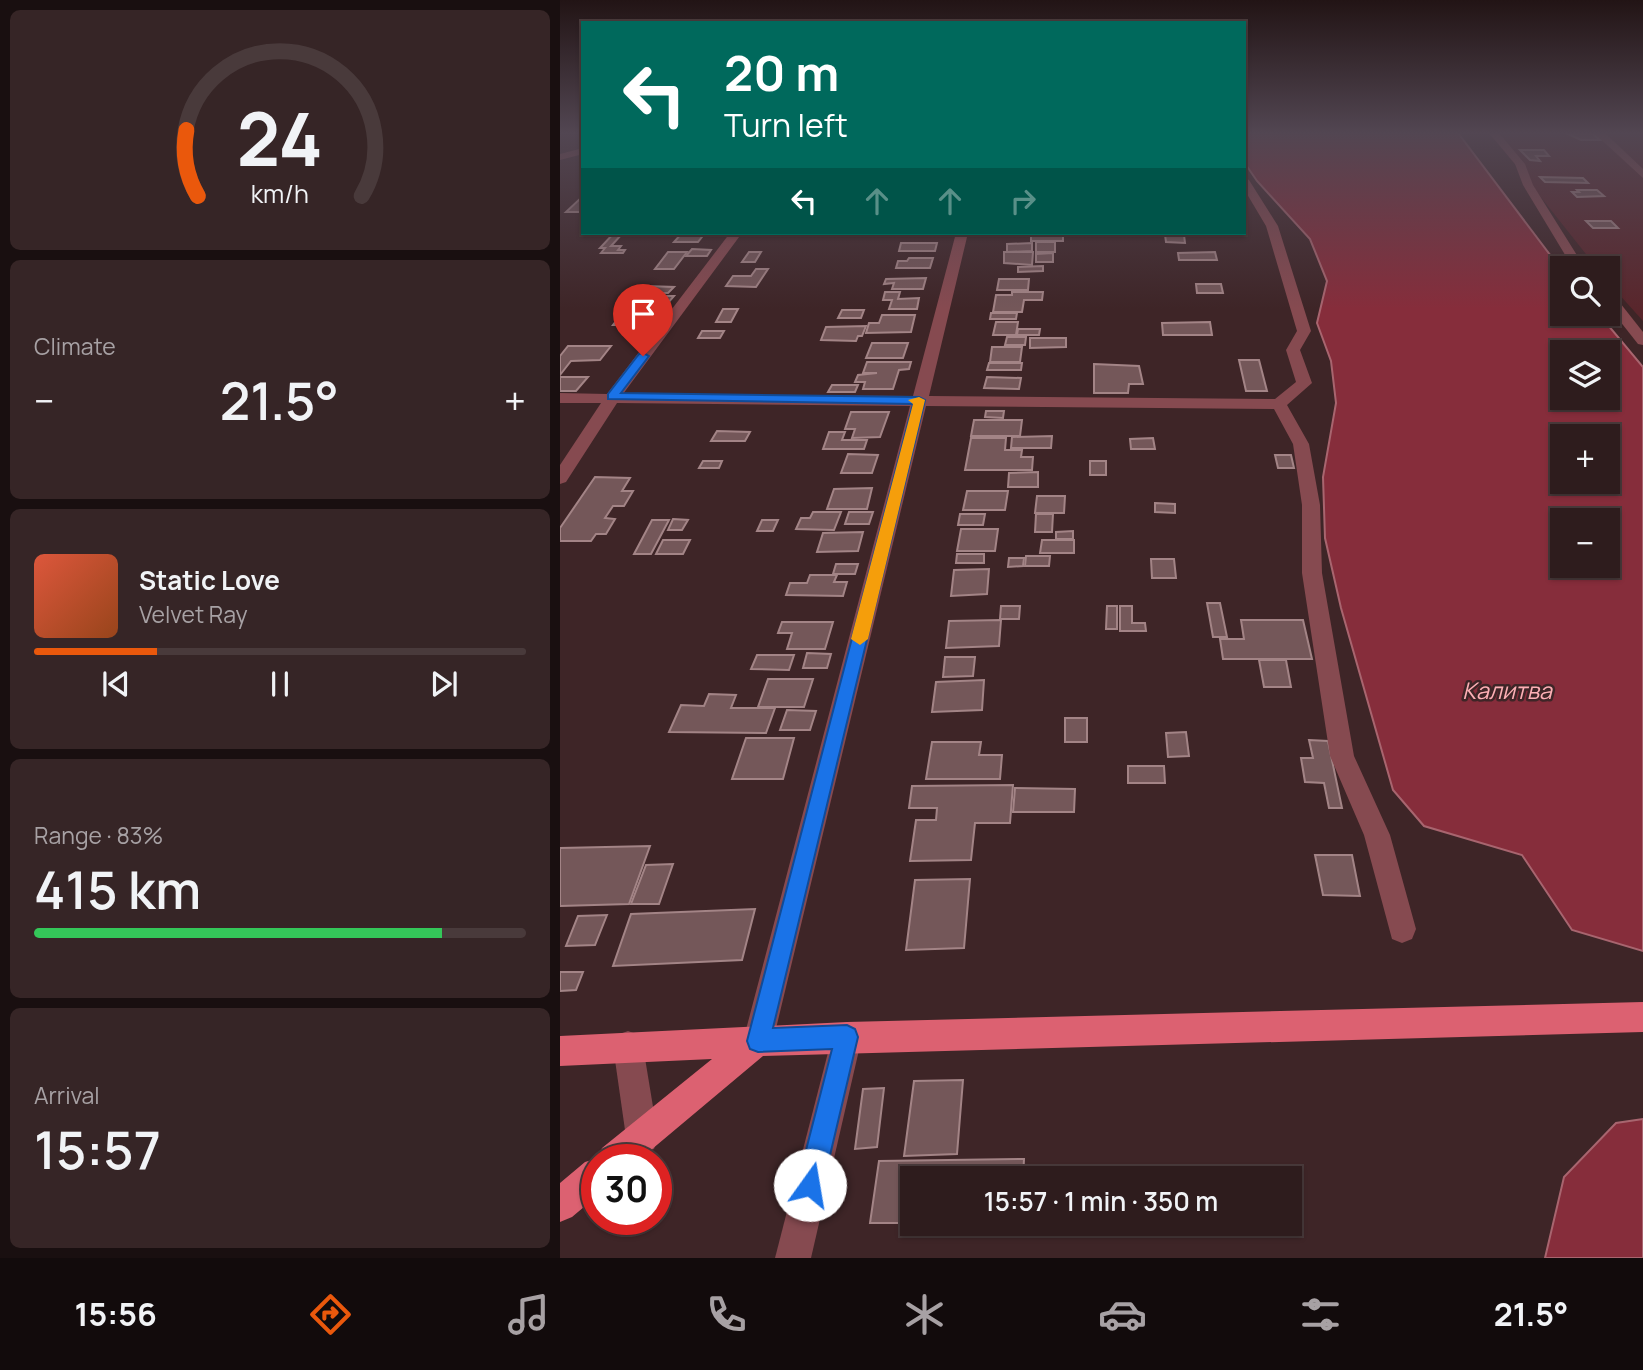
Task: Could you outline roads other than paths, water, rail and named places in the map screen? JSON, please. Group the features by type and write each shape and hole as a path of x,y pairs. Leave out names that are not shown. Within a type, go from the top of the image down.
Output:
{"main road":[{"path":"560,1051 847,1037 1643,1017"},
{"path":"633,1144 758,1041"},
{"path":"560,1205 581,1187"}],"street":[{"path":"560,398 1279,404 1304,383 1293,350 1304,331 1272,226 1251,192"},
{"path":"1532,192 1572,256"},
{"path":"560,478 612,397 734,235"},
{"path":"758,1041 961,235"},
{"path":"1620,312 1643,341"},
{"path":"1279,404 1301,444 1311,506 1312,573 1342,756 1377,835 1402,929"},
{"path":"793,1258 847,1037"},
{"path":"628,1046 642,1137"}],"water":[{"name":"Калитва","path":"1267,192 1502,192 1551,256 1550,326 1609,326 1643,367 1643,951 1572,930 1522,855 1424,826 1393,790 1341,608 1325,538 1323,477 1336,403 1331,361 1317,323 1327,281 1310,239"},
{"path":"1643,1119 1643,1258 1545,1258 1564,1177 1616,1123"}]}
